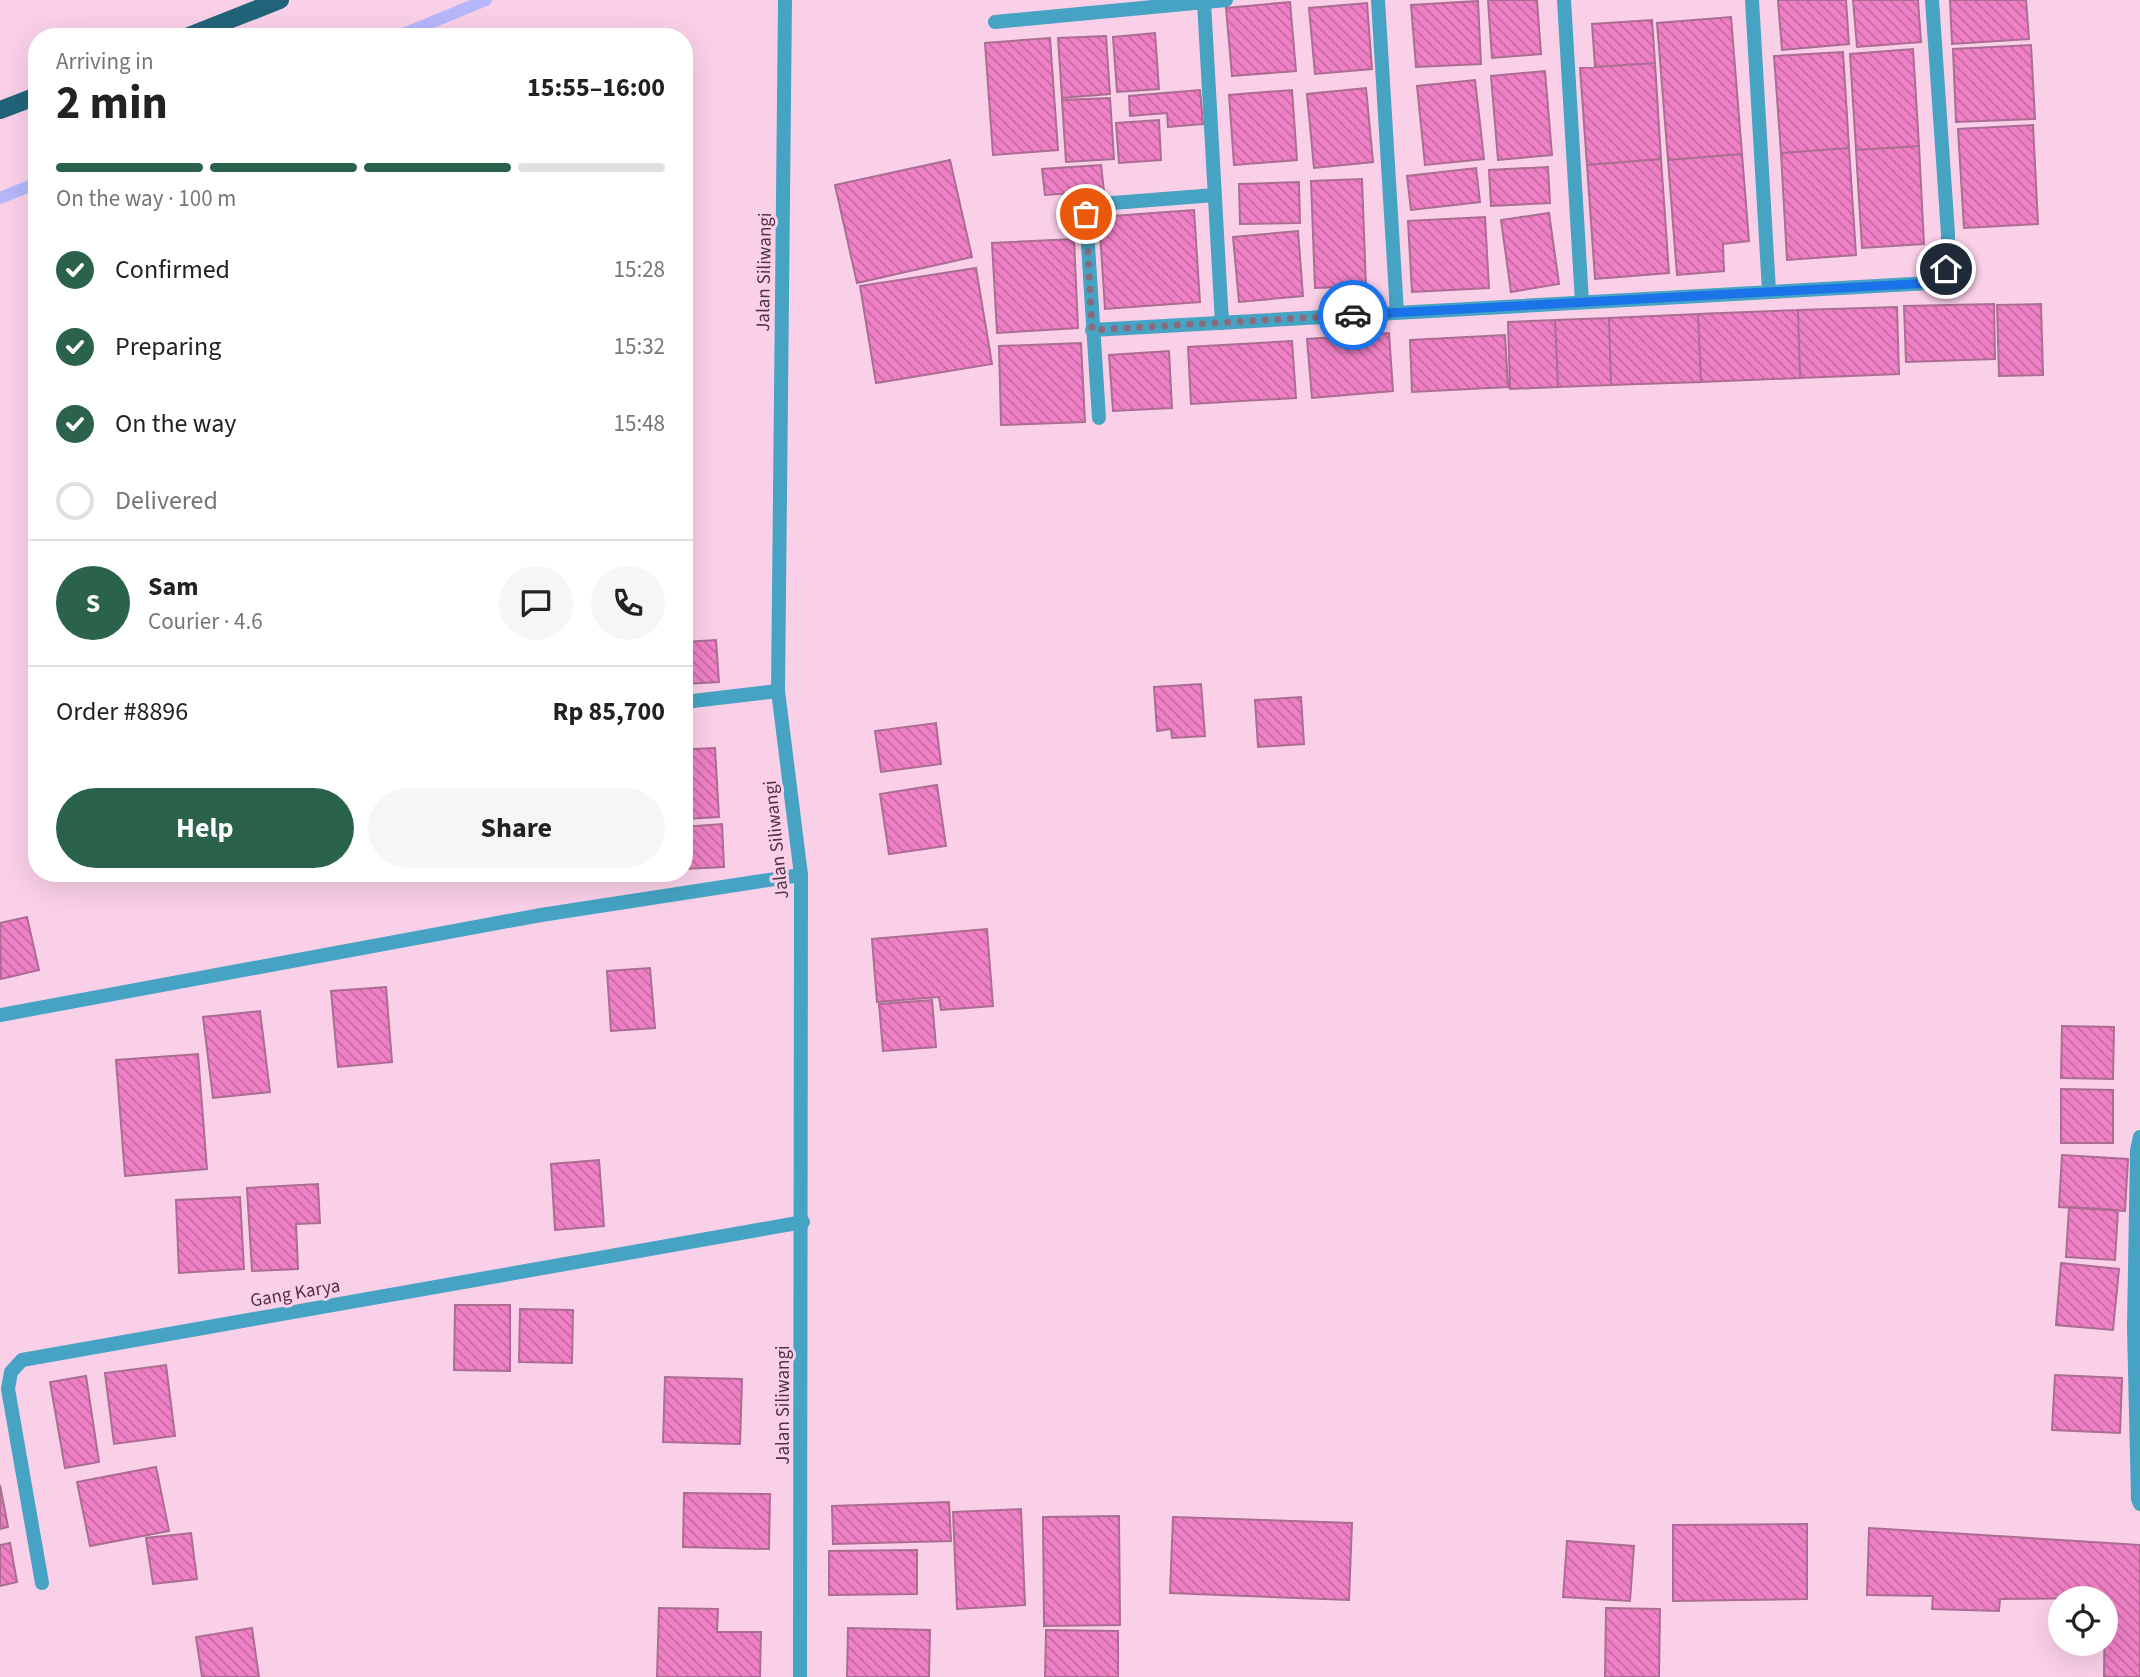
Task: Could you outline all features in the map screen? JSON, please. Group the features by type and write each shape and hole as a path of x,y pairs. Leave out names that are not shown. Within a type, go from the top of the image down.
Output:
{"main road":[{"path":"210,28 280,0"},
{"path":"0,110 28,99"}],"street":[{"name":"Jalan Siliwangi","path":"785,0 778,691 801,875 803,1222 800,1677"},
{"path":"995,22 1226,0"},
{"path":"1378,0 1396,313"},
{"path":"1564,0 1582,302"},
{"path":"1752,0 1769,291"},
{"path":"1092,330 1930,283 1941,277 1946,269 1948,234 1932,0"},
{"path":"1204,2 1222,323"},
{"path":"1099,418 1086,214 1092,207 1100,204 1215,195"},
{"path":"693,701 778,691"},
{"path":"0,1015 541,915 801,875"},
{"path":"2140,1138 2137,1150 2137,1499 2140,1504"},
{"name":"Gang Karya","path":"42,1583 8,1388 11,1372 22,1360 803,1222"}],"building":[{"path":"1488,0 1537,0 1541,54 1492,58"},
{"path":"1778,0 1846,0 1849,44 1782,50"},
{"path":"1853,0 1918,0 1921,42 1857,47"},
{"path":"1950,0 2026,0 2029,39 1952,44"},
{"path":"1478,1 1481,64 1416,67 1411,5"},
{"path":"1290,2 1296,71 1232,76 1226,8"},
{"path":"1367,3 1372,69 1315,74 1309,8"},
{"path":"1731,17 1742,154 1668,160 1657,23"},
{"path":"1652,20 1655,63 1595,67 1592,24"},
{"path":"1155,33 1159,89 1117,92 1113,37"},
{"path":"1106,36 1110,94 1062,98 1058,38"},
{"path":"1050,38 1058,150 993,155 985,43"},
{"path":"2031,45 2035,119 1956,122 1953,49"},
{"path":"1913,49 1919,146 1856,150 1850,54"},
{"path":"1843,52 1849,148 1781,153 1774,56"},
{"path":"1655,63 1661,159 1587,165 1580,68"},
{"path":"1545,71 1552,155 1498,160 1491,76"},
{"path":"1475,80 1484,159 1425,165 1417,86"},
{"path":"1366,88 1373,162 1314,168 1307,94"},
{"path":"1200,90 1203,124 1168,127 1167,113 1130,116 1129,96"},
{"path":"1292,90 1297,160 1234,165 1229,95"},
{"path":"1110,98 1114,159 1066,162 1062,100"},
{"path":"1159,120 1161,160 1119,163 1116,123"},
{"path":"2033,125 2038,224 1964,228 1958,129"},
{"path":"1919,146 1924,244 1862,248 1856,150"},
{"path":"1849,148 1856,255 1787,260 1781,153"},
{"path":"1742,154 1749,241 1723,244 1724,271 1677,275 1668,160"},
{"path":"1661,159 1669,273 1595,279 1587,165"},
{"path":"950,160 972,257 857,283 835,185"},
{"path":"1101,165 1104,191 1045,195 1042,169"},
{"path":"1548,167 1550,203 1491,206 1489,170"},
{"path":"1476,168 1480,202 1411,210 1407,176"},
{"path":"1362,179 1366,286 1315,288 1311,181"},
{"path":"1299,182 1300,223 1240,224 1239,184"},
{"path":"1194,210 1200,302 1105,309 1099,217"},
{"path":"1549,213 1559,284 1511,292 1501,220"},
{"path":"1485,217 1489,288 1412,292 1408,221"},
{"path":"1298,231 1303,296 1239,302 1233,237"},
{"path":"1074,239 1078,328 997,333 992,243"},
{"path":"976,268 992,364 876,383 860,286"},
{"path":"1994,304 1995,359 1906,362 1904,306"},
{"path":"2041,304 2043,375 1999,376 1997,305"},
{"path":"1897,307 1899,374 1800,378 1798,310"},
{"path":"1798,310 1800,378 1701,382 1698,314"},
{"path":"1698,314 1701,382 1611,385 1609,318"},
{"path":"1609,318 1611,385 1558,387 1555,320"},
{"path":"1555,320 1558,387 1510,389 1508,322"},
{"path":"1389,333 1393,391 1312,398 1307,339"},
{"path":"1505,335 1508,387 1412,392 1410,340"},
{"path":"1292,341 1296,398 1191,404 1188,347"},
{"path":"1081,343 1085,422 1001,425 999,346"},
{"path":"1169,351 1172,408 1113,411 1109,355"},
{"path":"716,640 719,682 693,683 693,641"},
{"path":"1201,684 1205,736 1172,738 1171,729 1157,731 1154,687"},
{"path":"1301,697 1304,744 1258,747 1255,700"},
{"path":"936,723 941,764 881,772 875,731"},
{"path":"715,748 719,817 693,818 693,749"},
{"path":"937,785 946,846 889,854 880,794"},
{"path":"722,824 724,867 693,869 693,826"},
{"path":"27,917 39,970 1,979 0,923"},
{"path":"987,929 993,1006 941,1010 939,997 877,1002 872,939"},
{"path":"650,968 655,1028 611,1031 607,971"},
{"path":"386,987 392,1062 338,1067 331,991"},
{"path":"932,1000 936,1047 883,1051 879,1004"},
{"path":"260,1011 270,1092 213,1098 203,1017"},
{"path":"2062,1026 2114,1027 2113,1079 2061,1078"},
{"path":"198,1054 207,1169 125,1176 116,1060"},
{"path":"2061,1089 2113,1090 2113,1143 2061,1143"},
{"path":"2062,1155 2128,1159 2125,1211 2059,1207"},
{"path":"599,1160 604,1226 555,1230 551,1164"},
{"path":"318,1184 320,1223 296,1224 298,1269 252,1271 247,1188"},
{"path":"240,1197 244,1269 179,1273 176,1200"},
{"path":"2069,1207 2118,1210 2115,1260 2066,1257"},
{"path":"2061,1263 2119,1269 2113,1330 2056,1325"},
{"path":"455,1305 510,1305 510,1371 454,1370"},
{"path":"520,1309 573,1310 572,1363 519,1362"},
{"path":"166,1365 175,1436 114,1444 105,1373"},
{"path":"2055,1375 2122,1378 2120,1433 2052,1430"},
{"path":"86,1376 99,1462 65,1468 50,1382"},
{"path":"665,1377 742,1379 740,1444 663,1442"},
{"path":"156,1467 169,1531 90,1546 77,1482"},
{"path":"0,1485 8,1527 0,1529"},
{"path":"684,1493 770,1494 769,1549 683,1547"},
{"path":"949,1502 951,1541 833,1544 832,1506"},
{"path":"1021,1509 1025,1605 957,1609 953,1512"},
{"path":"1119,1516 1120,1625 1044,1626 1043,1517"},
{"path":"1173,1517 1352,1523 1349,1600 1170,1593"},
{"path":"1807,1524 1807,1599 1673,1601 1673,1525"},
{"path":"1869,1528 2140,1545 2140,1677 2104,1677 2104,1656 2118,1656 2118,1586 2048,1586 2048,1599 2000,1599 1999,1611 1932,1609 1933,1596 1867,1595"},
{"path":"191,1533 197,1579 153,1584 146,1538"},
{"path":"1567,1541 1634,1546 1630,1601 1563,1597"},
{"path":"10,1543 17,1582 0,1586 0,1545"},
{"path":"917,1550 917,1594 829,1595 829,1551"},
{"path":"659,1608 718,1609 717,1632 761,1632 760,1677 657,1677"},
{"path":"1606,1608 1660,1609 1659,1677 1605,1677"},
{"path":"252,1628 259,1677 202,1677 196,1637"},
{"path":"848,1628 930,1630 929,1677 847,1677"},
{"path":"1046,1630 1118,1631 1118,1677 1045,1677"}],"waterway":[{"path":"418,28 486,0"},
{"path":"0,198 28,187"}],"way so far":[{"path":"1086,214 1092,330 1353,315"}],"route":[{"path":"1353,315 1930,283 1941,277 1946,269"}]}
